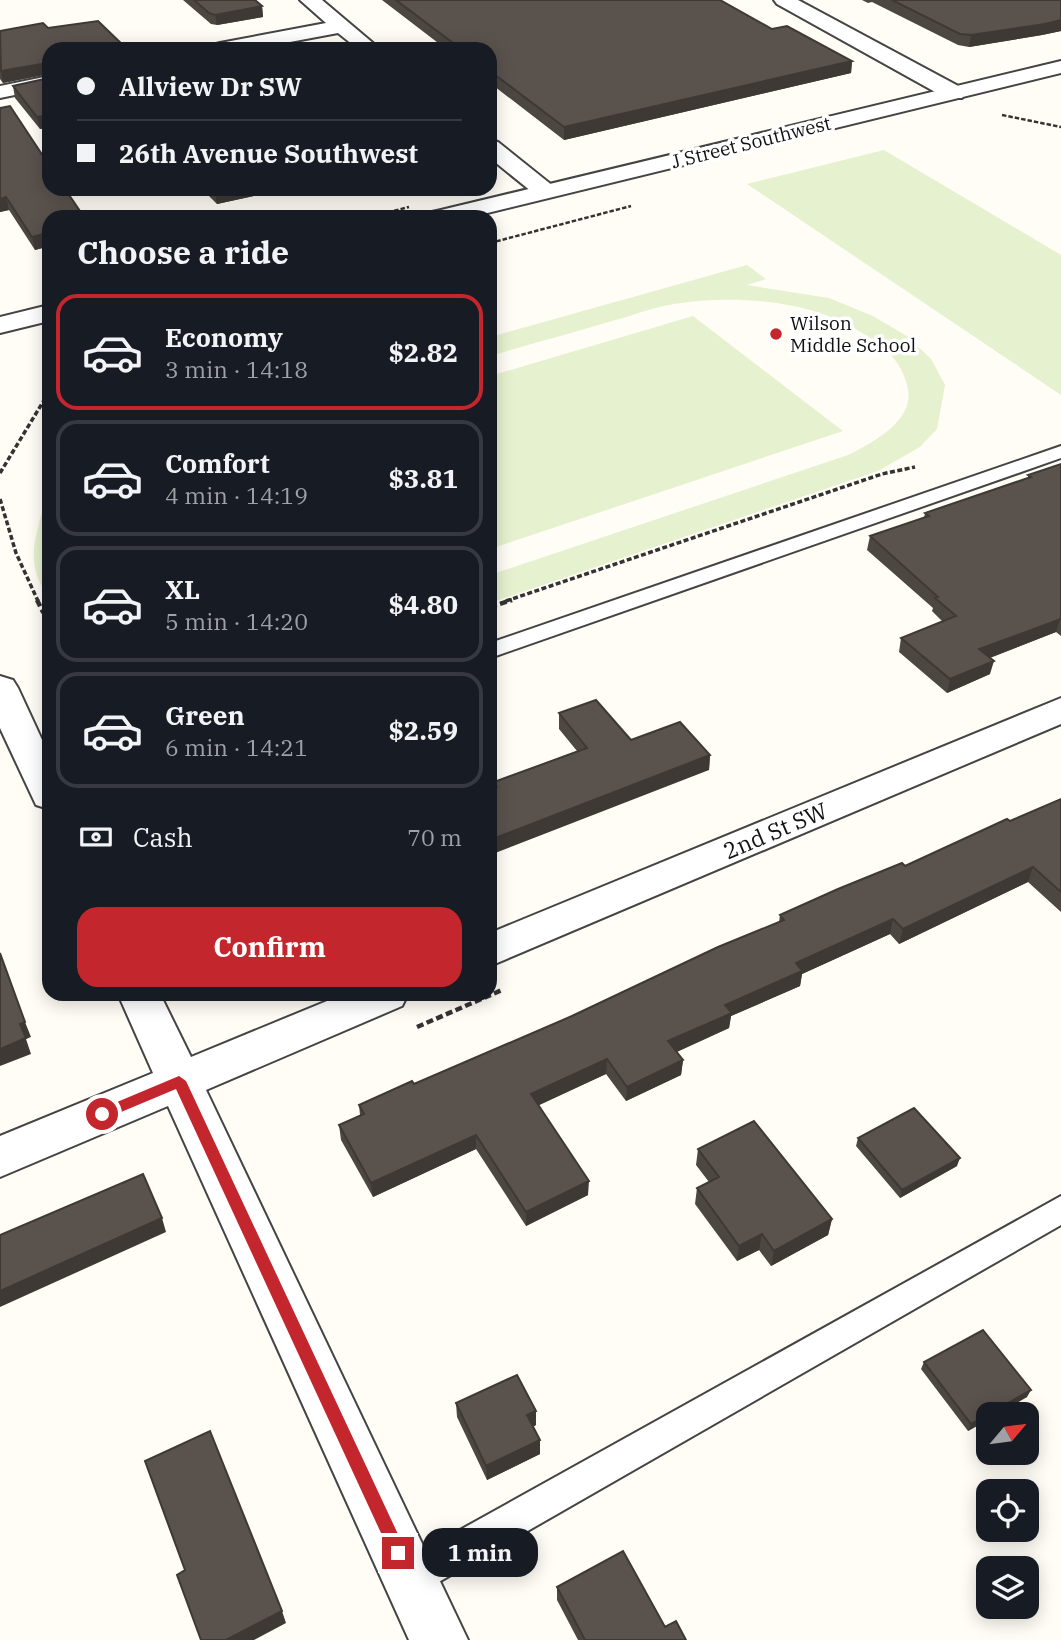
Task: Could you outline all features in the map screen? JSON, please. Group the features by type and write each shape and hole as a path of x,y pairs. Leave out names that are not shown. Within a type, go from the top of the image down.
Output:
{"street":[{"path":"310,0 361,42"},
{"path":"784,0 954,93"},
{"path":"257,42 341,26"},
{"name":"J Street Southwest","path":"469,210 1061,67"},
{"path":"0,92 42,83"},
{"path":"497,153 545,191"},
{"path":"0,325 42,315"},
{"path":"0,688 42,781"},
{"name":"2nd St SW","path":"497,947 1061,710"},
{"path":"142,1001 439,1640"},
{"path":"0,1157 370,1001"}],"lane":[{"path":"497,649 1061,452"},
{"path":"410,1578 1061,1209"}],"path":[{"path":"0,473 42,403"},
{"path":"497,605 882,474 921,465"},
{"path":"0,499 16,553 42,610"}],"green space":[{"path":"884,150 1061,255 1061,395 747,184"},
{"path":"747,265 766,279 747,285 829,298 873,316 907,336 931,359 945,385 937,429 920,447 878,471 497,601 497,573 848,455 879,437 898,421 905,411 908,389 901,370 891,355 859,331 816,312 769,302 720,300 666,305 497,354 497,335"},
{"path":"693,316 843,431 497,547 497,374"},
{"path":"42,515 42,586 34,565"}],"building":[{"path":"194,0 255,0 262,6 215,15"},
{"path":"396,0 720,0 772,29 787,26 852,61 564,127 497,76 497,42 452,42"},
{"path":"892,0 1061,0 1061,20 971,35 960,34"},
{"path":"98,21 120,42 42,42 42,64 1,71 0,31 43,23 48,28"},
{"path":"42,80 42,116 37,117 13,86"},
{"path":"10,106 42,154 42,196 70,196 79,210 42,210 42,234 32,237 6,197 0,199 0,108"},
{"path":"1061,464 1061,619 979,649 994,661 950,679 901,638 956,616 870,536 929,516 925,513"},
{"path":"596,700 631,740 680,722 710,755 497,837 497,781 587,748 559,713"},
{"path":"1061,799 1061,892 1033,867 903,929 893,919 796,963 802,971 725,1005 732,1013 668,1041 683,1060 627,1087 607,1059 531,1094 589,1181 526,1212 476,1135 371,1183 339,1125 364,1114 359,1105 412,1081 414,1084 572,1016 718,947 784,920 780,915 838,889 902,863 905,866 1007,819 1010,821"},
{"path":"0,953 25,1022 20,1024 26,1038 0,1049"},
{"path":"914,1108 960,1158 902,1190 858,1138"},
{"path":"754,1121 832,1219 774,1251 762,1234 739,1246 697,1188 719,1177 698,1149"},
{"path":"143,1174 162,1218 0,1291 0,1235"},
{"path":"983,1330 1031,1390 1010,1402 976,1402 976,1421 971,1424 924,1362"},
{"path":"517,1375 536,1411 527,1415 540,1440 486,1466 456,1403"},
{"path":"210,1431 282,1611 226,1640 201,1640 177,1575 185,1570 145,1461"},
{"path":"623,1551 665,1627 676,1621 686,1640 585,1640 557,1587"}],"place":[{"name":"Wilson Middle School","path":"776,334"}],"route":[{"path":"102,1114 179,1081 398,1553"}]}
